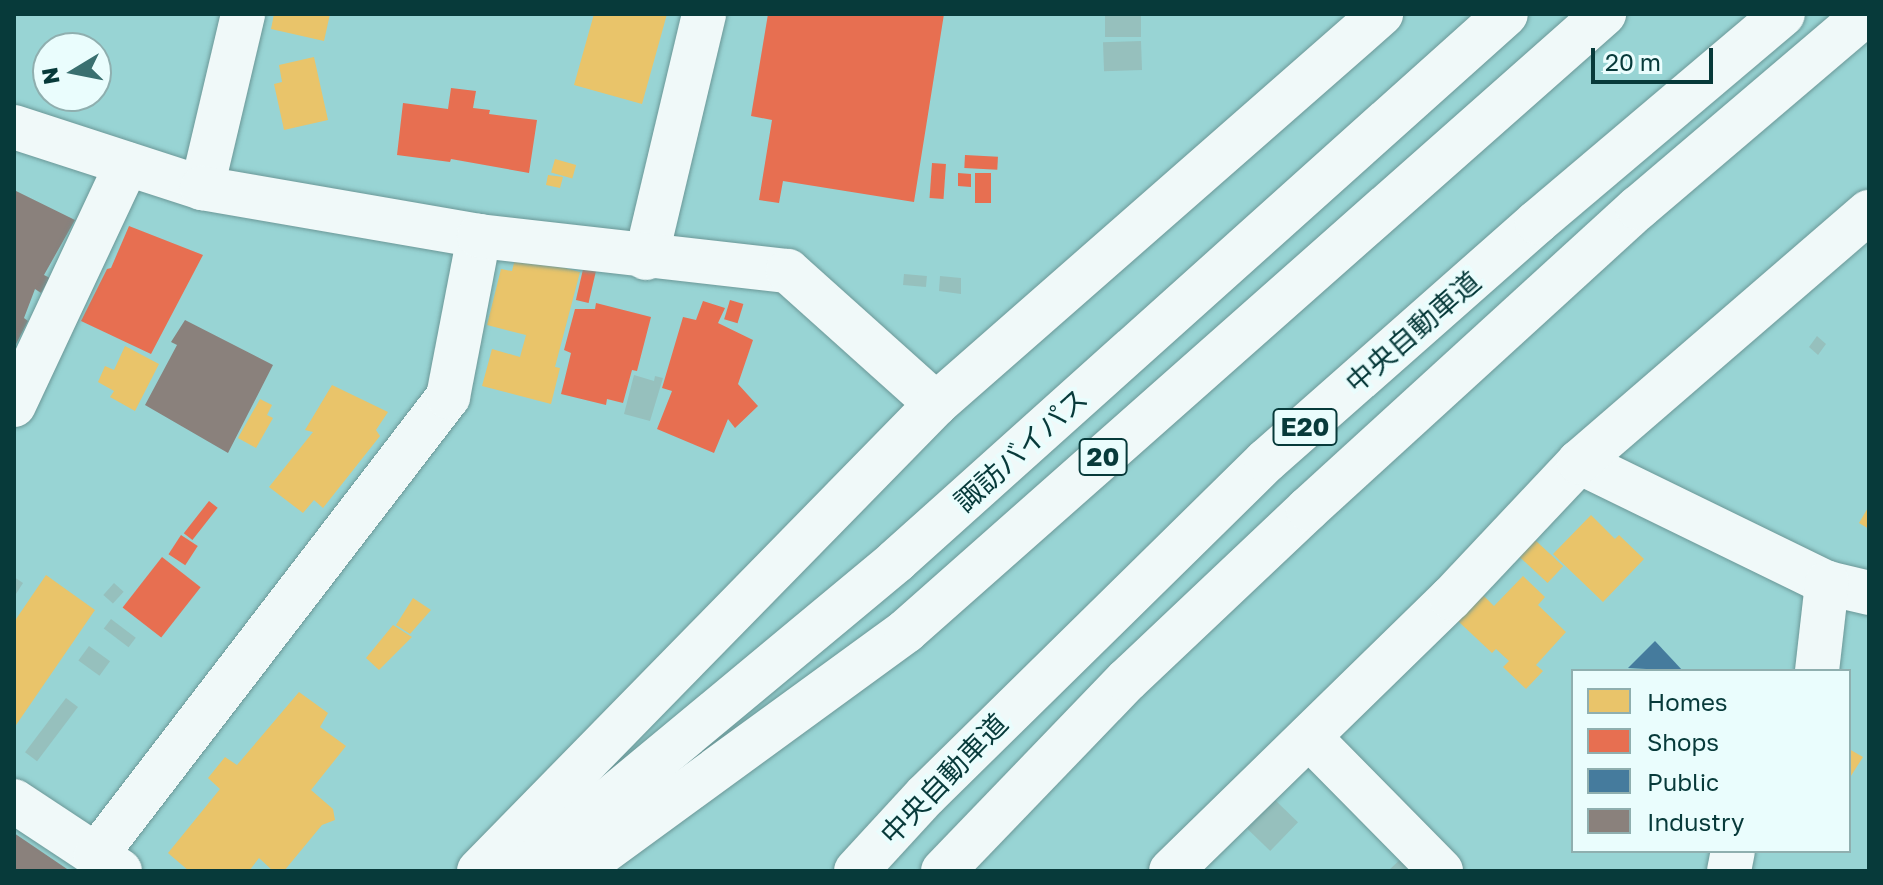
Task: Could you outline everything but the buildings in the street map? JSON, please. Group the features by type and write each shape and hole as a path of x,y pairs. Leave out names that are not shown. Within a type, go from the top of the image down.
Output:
{"main road":[{"path":"202,188 243,14"},
{"path":"646,258 704,14"},
{"path":"479,871 936,404 1381,14"},
{"name":"諏訪バイパス","path":"523,871 896,561 1506,14"},
{"name":"諏訪バイパス","path":"555,871 906,576 1532,14"},
{"name":"20","path":"577,871 906,631 1604,14"},
{"name":"中央自動車道","path":"856,871 948,773 1266,461 1537,222 1783,14"},
{"name":"中央自動車道","path":"943,871 1127,680 1308,509 1638,208 1866,14"},
{"path":"14,127 202,188 479,236 646,258 788,271 936,404"},
{"path":"14,405 127,164"},
{"path":"1171,871 1451,598 1579,462 1869,212"},
{"path":"14,801 108,863 448,397 479,236"},
{"path":"1579,462 1827,583 1869,593"},
{"path":"1817,669 1827,583"},
{"path":"1309,737 1441,871"}]}
